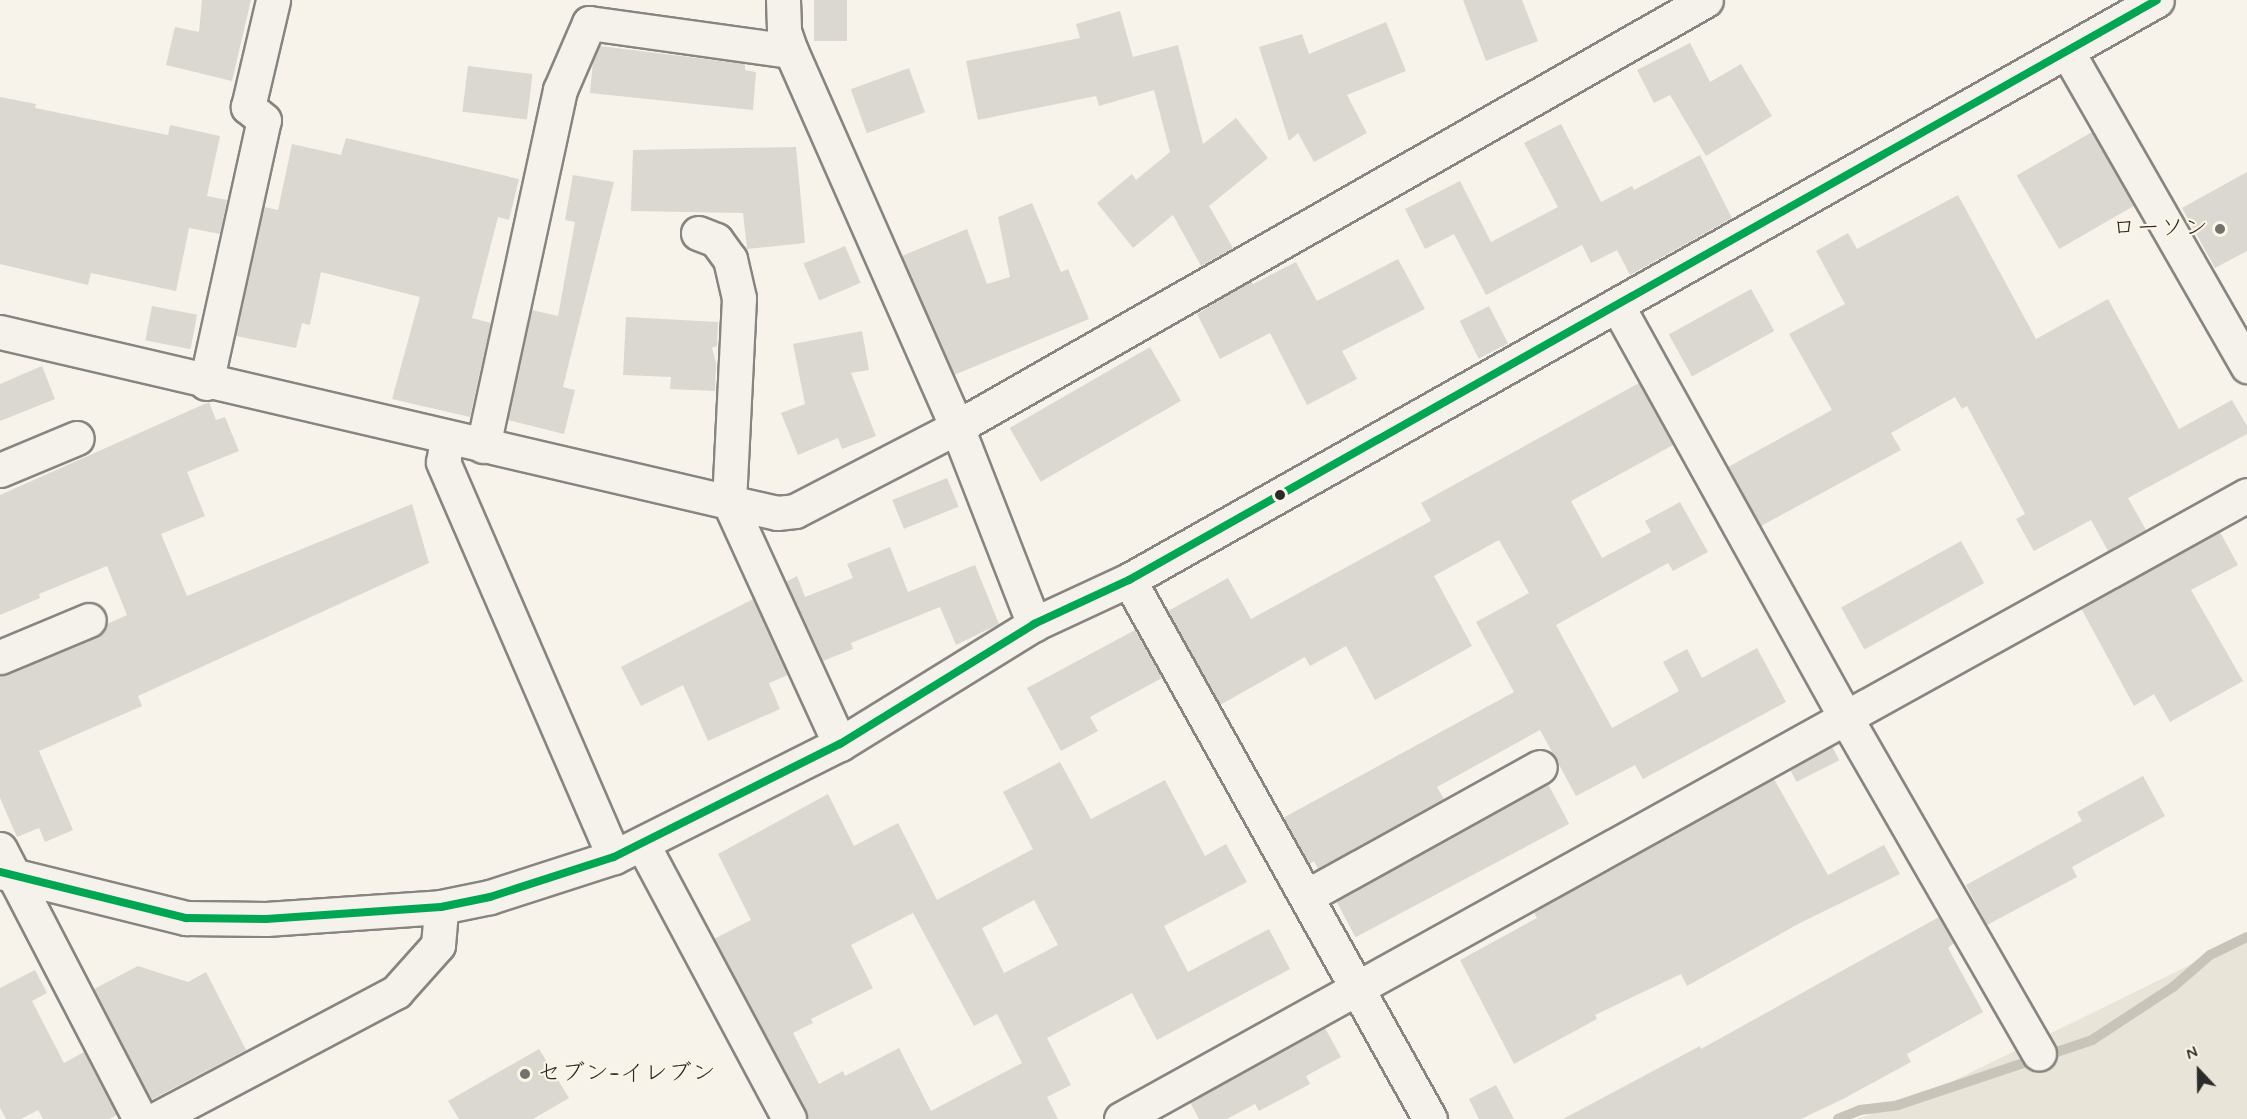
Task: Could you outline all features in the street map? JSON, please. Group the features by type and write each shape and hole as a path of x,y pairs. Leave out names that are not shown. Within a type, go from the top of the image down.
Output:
{"street":[{"path":"206,383 264,120 248,107 273,0"},
{"path":"783,0 784,31 791,51 957,427 1034,624"},
{"path":"0,332 206,383 777,513 795,511 957,427 1706,0"},
{"path":"7,875 186,918 332,917 441,907 501,894 628,851 840,744 1034,624 1129,579 1618,307 2157,0"},
{"path":"483,446 560,90 589,23 791,51"},
{"path":"2067,53 2247,366"},
{"path":"698,233 716,240 730,259 739,298 729,502 840,744"},
{"path":"1618,307 1846,718 2039,1053"},
{"path":"0,470 77,438"},
{"path":"447,438 443,462 628,851 789,1119"},
{"path":"1121,1119 2247,495"},
{"path":"1129,579 1430,1119"},
{"path":"0,657 89,620"},
{"path":"1307,896 1540,767"},
{"path":"0,849 7,875 140,1119"},
{"path":"156,1119 396,992 438,945 441,907"}],"shaded area":[{"path":"2247,937 2247,1119 1857,1119 1937,1089"}],"building":[{"path":"202,0 251,0 232,81 166,65 175,27 199,32"},
{"path":"814,0 847,0 847,41 814,41"},
{"path":"1463,0 1522,0 1538,41 1486,61"},
{"path":"1120,11 1133,57 1178,45 1203,144 1236,118 1268,158 1209,206 1233,248 1201,266 1173,215 1133,248 1097,203 1132,174 1136,180 1170,152 1154,90 1099,106 1096,96 978,120 966,61 1080,38 1076,24"},
{"path":"1386,22 1406,71 1347,95 1367,133 1314,162 1298,133 1289,141 1259,47 1302,34 1309,54"},
{"path":"1690,43 1710,82 1741,64 1772,116 1706,156 1670,95 1654,103 1637,70"},
{"path":"600,46 745,64 745,70 756,72 753,110 590,93 593,61"},
{"path":"468,66 533,74 527,120 462,112"},
{"path":"909,68 925,112 867,133 851,89"},
{"path":"0,97 36,104 35,108 168,135 170,125 220,136 207,196 227,200 220,234 189,228 176,291 91,273 88,285 0,264"},
{"path":"1561,124 1601,202 1632,186 1634,190 1700,155 1732,218 1630,275 1617,250 1591,263 1582,245 1486,295 1454,234 1425,249 1405,209 1460,181 1491,242 1558,207 1524,143"},
{"path":"2092,132 2134,206 2059,249 2017,176"},
{"path":"346,138 519,179 509,220 498,217 472,318 491,323 470,417 392,399 420,297 321,272 310,325 302,323 296,348 236,336 264,207 278,210 292,144 341,155"},
{"path":"796,147 805,243 747,249 743,213 631,211 633,150"},
{"name":"ローソン","path":"2247,172 2247,251 2215,268 2182,208"},
{"path":"573,175 614,182 563,387 575,390 564,434 508,420 532,310 558,316 575,222 565,220"},
{"path":"1958,195 2036,339 2108,299 2179,429 2232,400 2247,426 2247,434 2128,498 2146,530 2108,551 2091,520 2034,551 2016,519 2025,514 1967,406 1962,409 1955,397 1891,433 1901,450 1761,526 1728,467 1832,410 1789,334 1845,304 1816,251 1848,233 1857,249"},
{"path":"1032,203 1061,272 1068,269 1089,319 954,375 902,256 967,229 987,284 1010,277 998,217"},
{"path":"845,246 861,283 819,300 804,264"},
{"path":"1398,259 1425,309 1342,351 1357,379 1307,405 1270,333 1220,359 1197,314 1251,281 1253,284 1296,262 1317,301"},
{"path":"1751,289 1774,331 1692,377 1669,335"},
{"path":"152,306 197,315 190,349 145,340"},
{"path":"1489,306 1508,343 1479,358 1460,321"},
{"path":"626,317 718,322 717,346 712,348 716,363 715,391 670,389 671,377 623,375"},
{"path":"862,331 869,370 851,373 876,436 842,449 838,438 798,455 781,413 805,404 793,344"},
{"path":"1150,347 1181,401 1041,482 1010,428"},
{"path":"42,366 55,399 0,421 0,384"},
{"path":"1639,383 1673,445 1571,501 1602,558 1651,532 1645,521 1680,502 1708,552 1673,571 1668,563 1556,625 1612,728 1679,691 1663,662 1687,649 1702,678 1757,648 1786,702 1643,779 1635,765 1576,796 1540,730 1437,787 1444,799 1318,869 1314,861 1309,864 1283,818 1514,692 1476,622 1529,593 1499,540 1434,576 1472,646 1375,700 1346,646 1310,666 1305,657 1220,705 1168,611 1228,578 1251,619 1431,521 1421,503"},
{"path":"209,402 216,420 225,417 239,451 187,472 205,516 161,534 187,596 412,504 429,563 138,696 142,706 39,751 73,830 45,842 39,828 17,837 0,798 0,675 96,637 107,624 127,615 107,566 39,594 40,598 0,615 0,495"},
{"path":"947,478 959,507 904,529 892,500"},
{"path":"2220,532 2238,565 2191,590 2243,681 2170,722 2154,694 2134,706 2081,608"},
{"path":"1961,541 1984,583 1864,649 1841,607"},
{"path":"890,547 908,592 975,565 999,624 956,645 940,607 851,643 853,649 823,661 786,582 797,576 805,597 853,578 847,564"},
{"path":"753,599 788,675 769,683 780,709 708,741 683,685 641,706 621,667"},
{"path":"1135,630 1162,678 1090,717 1098,731 1061,751 1027,688"},
{"path":"1832,746 1839,760 1796,782 1789,768"},
{"path":"1060,762 1091,819 1165,780 1205,856 1226,844 1247,882 1164,926 1188,972 1269,929 1290,969 1157,1040 1132,993 1047,1038 1071,1085 1047,1097 1058,1119 809,1119 714,939 751,920 718,854 828,794 854,846 898,823 937,900 1033,849 1003,792","holes":["1034,900 1058,945 1004,973 982,928","913,913 974,1026 997,1014 1022,1063 931,1111 899,1048 845,1076 843,1071 819,1084 793,1033 813,1023 811,1019 873,988 851,945"]},
{"path":"2143,776 2165,816 2072,867 2077,877 1987,925 1966,885 2082,821 2077,812"},
{"path":"1774,779 1828,875 1884,845 1900,874 1800,923 1687,986 1681,974 1595,1015 1597,1019 1514,1064 1460,960 1537,918 1534,912"},
{"path":"1548,784 1569,824 1355,937 1334,898"},
{"path":"1939,917 1954,943 1948,948 1983,1012 1907,1054 1911,1062 1843,1099 1801,1119 1563,1119 1700,1046 1701,1049"},
{"path":"138,966 188,982 206,972 246,1050 151,1100 94,989"},
{"path":"35,970 47,993 32,1001 64,1063 84,1052 117,1115 109,1119 43,1119 38,1110 21,1119 6,1119 0,1108 0,988"},
{"path":"1325,1028 1341,1057 1306,1076 1310,1084 1259,1111 1255,1104 1227,1119 1199,1119 1190,1102"},
{"name":"セブン-イレブン","path":"539,1049 569,1098 533,1119 459,1119 448,1101"},
{"path":"1496,1085 1514,1119 1479,1119 1469,1099"}],"waterway":[{"path":"1838,1119 1860,1110 1898,1105 2092,1040 2173,987 2210,955 2247,937"}],"transit line":[{"path":"0,872 186,918 266,919 441,907 490,897 614,857 840,744 1034,624 1129,580 2157,0"}],"place":[{"name":"ローソン","path":"2220,229"},
{"name":"セブン-イレブン","path":"525,1074"}]}
